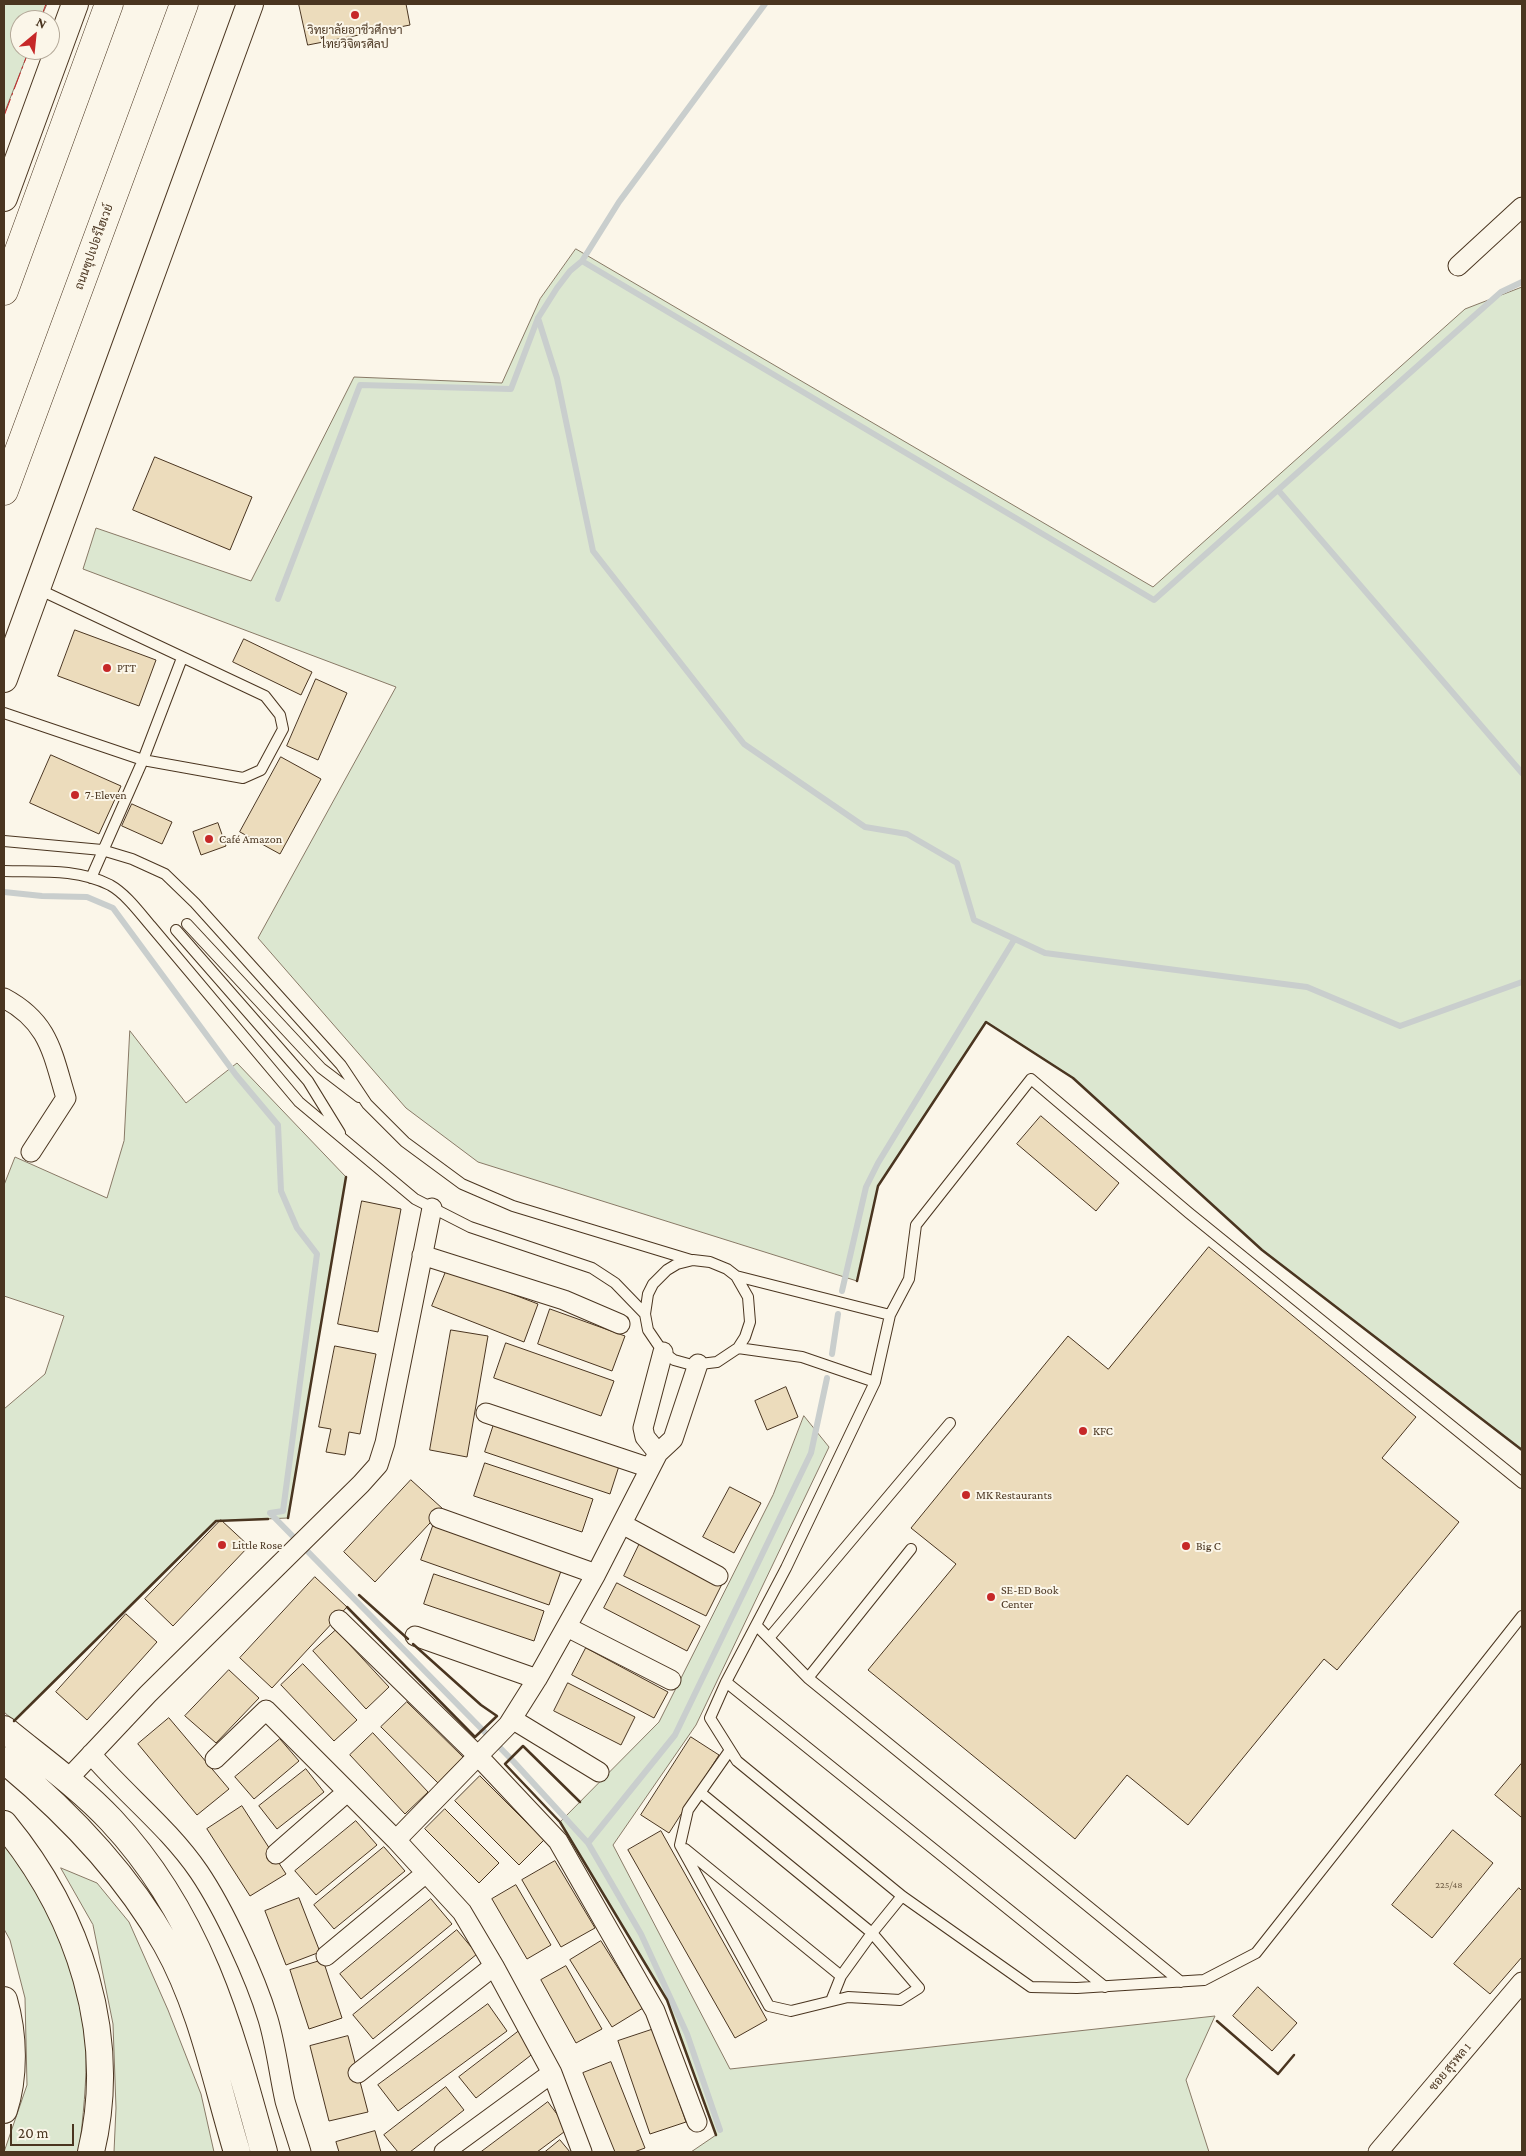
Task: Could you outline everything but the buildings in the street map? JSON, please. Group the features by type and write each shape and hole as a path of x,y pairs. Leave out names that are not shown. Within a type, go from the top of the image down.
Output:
{"highway":[{"path":"4,291 109,4"},
{"name":"ถนนซุปเปอร์ไฮเวย์","path":"4,491 184,4"}],"main road":[{"path":"4,198 75,4"},
{"path":"4,679 250,4"},
{"path":"4,1729 109,1818 139,1852 167,1892 191,1932 232,2037 264,2152"},
{"path":"4,1760 99,1850 134,1895 167,1945 185,1984 219,2082 237,2152"},
{"path":"4,1824 32,1861 53,1894 72,1935 85,1974 96,2019 101,2060 99,2101 91,2152"},
{"path":"4,2000 11,2049 11,2068 4,2110"}],"street":[{"path":"1458,266 1522,207"},
{"path":"4,998 23,1008 48,1038 66,1098 31,1152"},
{"path":"66,1780 371,1474 382,1456 432,1208"},
{"path":"422,1255 564,1300 620,1324"},
{"path":"654,1460 643,1428 663,1352"},
{"path":"396,1840 510,1722 538,1679 596,1574 654,1460 673,1439 698,1364"},
{"path":"486,1413 654,1460"},
{"path":"439,1518 596,1574"},
{"path":"622,1524 718,1576"},
{"path":"339,1620 482,1752 558,1841 654,2011 697,2122"},
{"path":"567,1627 670,1680"},
{"path":"414,1636 538,1679"},
{"path":"215,1759 266,1710 396,1840 462,1912 494,1966 552,2073 582,2152"},
{"path":"510,1722 599,1772"},
{"path":"90,1754 119,1786 175,1841 198,1871 215,1899 241,1953 267,2016 286,2102 301,2152"},
{"path":"276,1854 347,1792"},
{"path":"326,1956 426,1873"},
{"path":"358,2072 494,1966"},
{"name":"ซอย สุรพล 1","path":"1378,2152 1522,1982"},
{"path":"444,2152 552,2073"}],"lane":[{"path":"4,713 143,760 243,778 261,770 283,729 280,715 265,696 38,589"},
{"path":"91,878 143,760 182,658"},
{"path":"4,841 102,850 132,859 165,874 196,903 341,1065 368,1104"},
{"path":"4,871 70,872 110,886 128,900 299,1102 408,1194 470,1227 592,1268 615,1283 645,1314"},
{"path":"187,924 321,1068 368,1104 405,1142 462,1184 513,1206 693,1260 710,1262 727,1269 736,1276 748,1297 750,1322 745,1337 738,1348 717,1362 692,1365 674,1360 663,1352 648,1330 645,1314 648,1294 653,1284 667,1270 677,1264 693,1260"},
{"path":"176,930 308,1081 345,1140"},
{"path":"1522,1483 1189,1213 1031,1078 916,1225 908,1279 890,1315 875,1382 786,1568 726,1682 710,1718 737,1761 902,1896 1031,1987 1105,1986 1204,1980 1256,1953 1522,1616"},
{"path":"736,1276 890,1315"},
{"path":"738,1348 802,1357 875,1382"},
{"path":"769,1638 950,1423"},
{"path":"808,1678 911,1549"},
{"path":"756,1625 808,1678 1181,1982"},
{"path":"726,1682 1105,1986"},
{"path":"701,1793 872,1933 920,1988 900,2000 848,1997 791,2011 769,2006 680,1844 688,1810 730,1750"},
{"path":"680,1844 841,1976"},
{"path":"831,2001 841,1976 902,1896"}],"green space":[{"path":"4,4 47,4 44,10 10,10 10,60 25,60 4,114"},
{"path":"576,249 1153,587 1465,309 1522,287 1522,1450 1262,1250 1073,1078 986,1022 878,1186 857,1281 478,1162 406,1108 258,938 396,687 83,569 96,528 251,581 354,377 502,383 540,299"},
{"path":"130,1031 186,1103 237,1063 346,1177 288,1518 216,1521 14,1721 4,1712 4,1409 45,1374 64,1316 4,1296 4,1185 15,1157 107,1198 124,1141"},
{"path":"804,1416 829,1447 696,1725 613,1845 730,2069 1215,2016 1186,2080 1209,2152 691,2152 716,2135 667,2000 560,1822 659,1722 773,1495"},
{"path":"4,1844 35,1888 48,1913 60,1939 78,1993 86,2046 79,2152 4,2152 27,2085 25,1998 10,1940 4,1929"},
{"path":"61,1868 97,1883 129,1922 168,2010 201,2094 214,2152 114,2152 116,2108 113,2024 93,1925"}],"waterway":[{"path":"278,599 360,385 511,389 538,318 557,288 570,271 582,261 619,202 765,4"},
{"path":"582,261 1154,600 1501,292 1522,282"},
{"path":"538,318 557,378 593,551 744,744 865,827 907,834 957,863 974,920 1045,953 1307,987 1400,1026 1522,982"},
{"path":"1278,490 1522,773"},
{"path":"4,892 42,896 87,897 113,908 236,1075 278,1125 281,1191 297,1228 317,1254 283,1511 270,1513 514,1762 588,1843 641,1934 687,2034 720,2130"},
{"path":"842,1291 866,1187 878,1163 1014,940"},
{"path":"832,1354 838,1314"},
{"path":"588,1843 675,1735 811,1453 827,1378"}],"wall":[{"path":"857,1281 878,1186 986,1022 1073,1078 1262,1250 1522,1450"},
{"path":"288,1518 346,1177"},
{"path":"14,1721 216,1521 268,1519"},
{"path":"359,1595 408,1639"},
{"path":"347,1607 475,1737 497,1716 481,1705 413,1644"},
{"path":"580,1802 523,1746 505,1764 560,1822 667,2000 716,2135"},
{"path":"1217,2021 1278,2074 1294,2055"}],"power":[{"path":"44,10 46,4"},
{"path":"4,116 25,60"}],"place":[{"name":"วิทยาลัยอาชีวศึกษา ไทยวิจิตรศิลป","path":"355,15"},
{"name":"PTT","path":"107,668"},
{"name":"7-Eleven","path":"75,795"},
{"name":"Café Amazon","path":"209,839"},
{"name":"KFC","path":"1083,1431"},
{"name":"MK Restaurants","path":"966,1495"},
{"name":"Little Rose","path":"222,1545"},
{"name":"Big C","path":"1186,1546"},
{"name":"SE-ED Book Center","path":"991,1597"}]}
